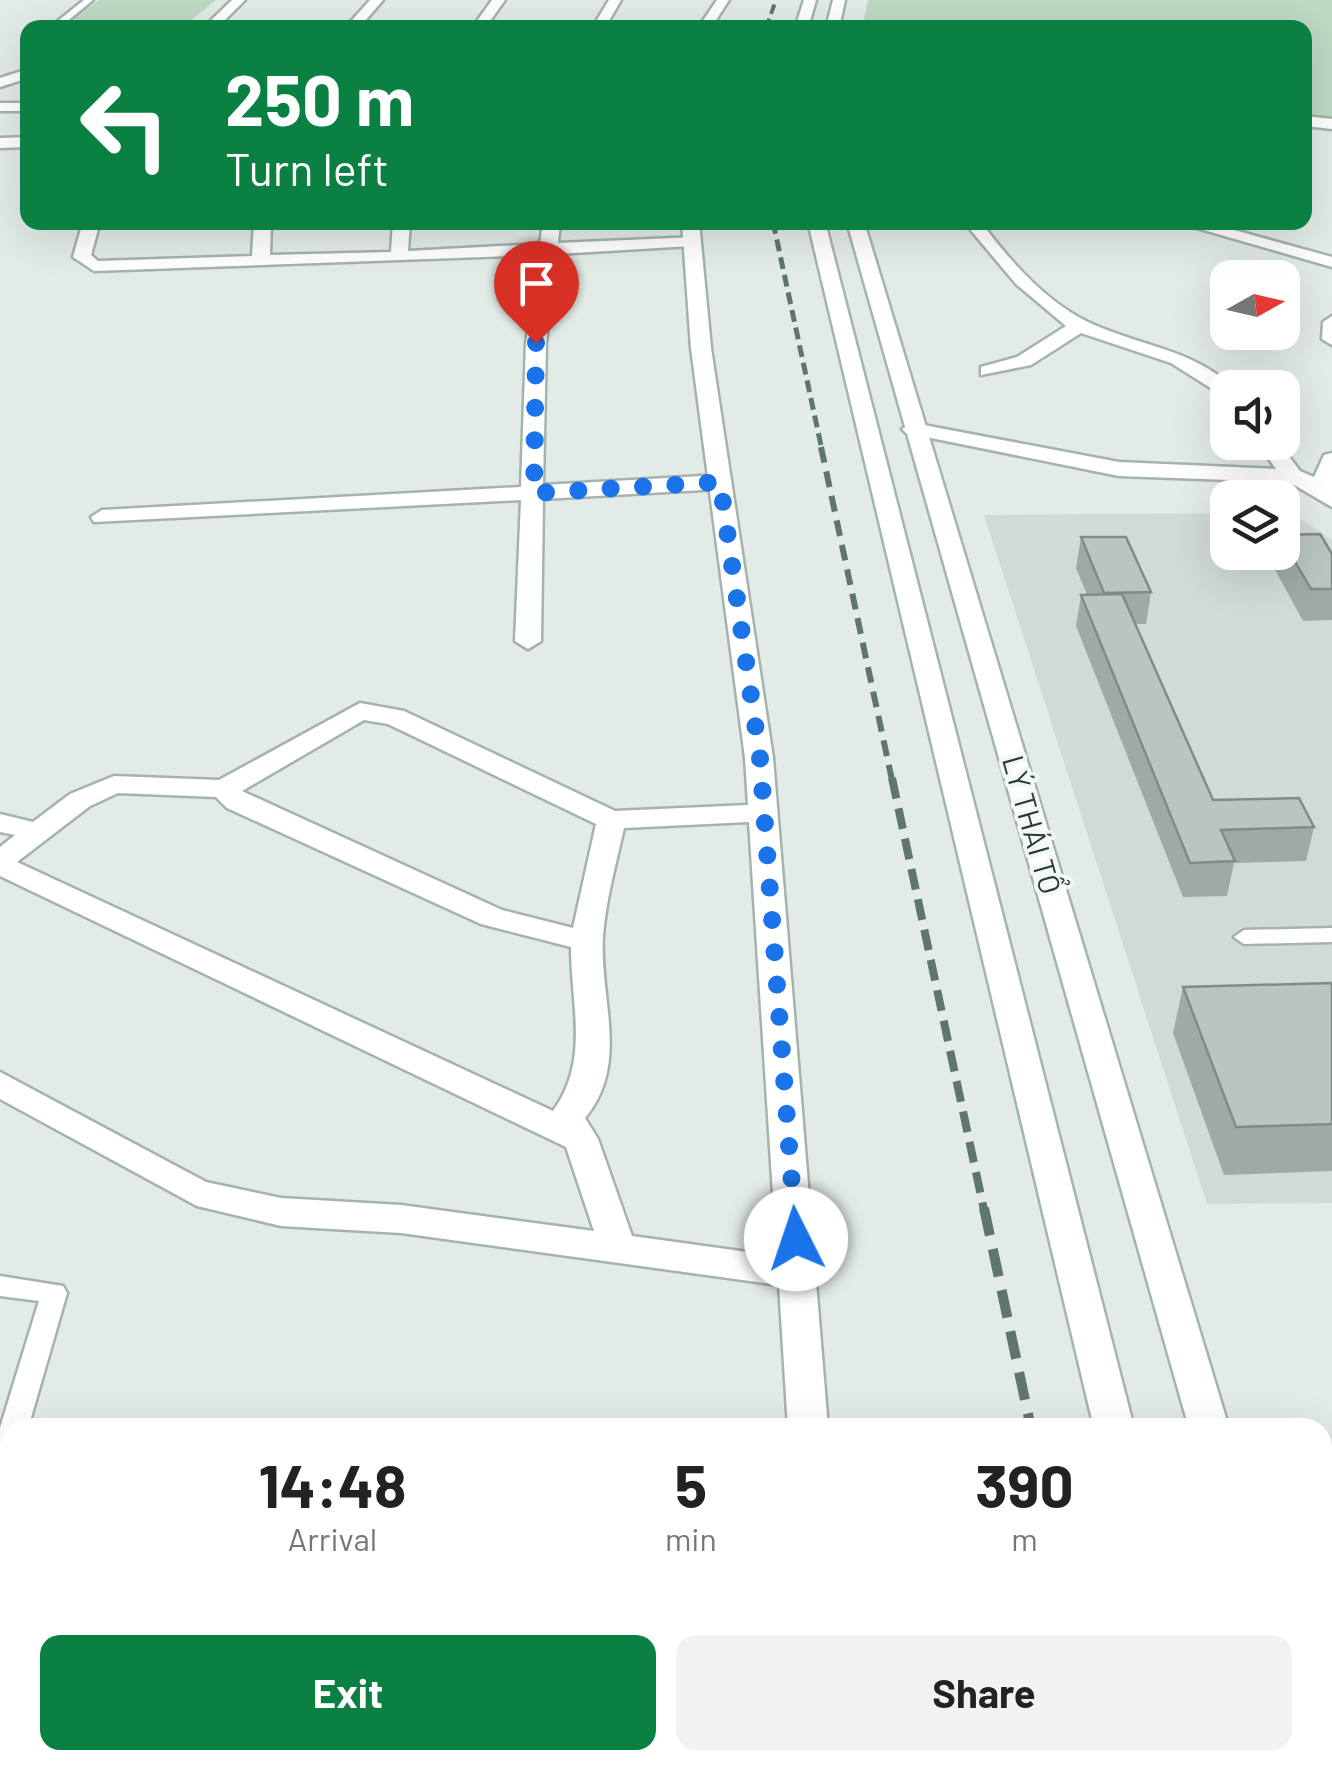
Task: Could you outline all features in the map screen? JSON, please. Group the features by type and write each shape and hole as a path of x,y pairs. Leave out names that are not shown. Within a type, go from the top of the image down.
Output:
{"street":[{"path":"217,20 239,0"},
{"path":"358,20 377,0"},
{"path":"90,230 82,257 94,266 550,249 690,232 720,482 760,758 807,1418"},
{"path":"262,262 263,230"},
{"path":"399,257 401,230"},
{"path":"528,641 536,343 551,230"},
{"name":"LÝ THÁI TỔ","path":"818,230 1112,1418"},
{"name":"LÝ THÁI TỔ","path":"857,230 1207,1418"},
{"path":"977,230 994,255 1079,326 1161,352 1210,374"},
{"path":"1214,230 1332,262"},
{"path":"1332,322 1332,339"},
{"path":"988,371 1024,361 1079,326"},
{"path":"914,430 1119,468 1292,476 1326,494 1332,460"},
{"path":"1280,460 1292,476"},
{"path":"102,516 720,482"},
{"path":"581,1139 0,863 80,800 114,784 224,788 360,711 395,718 610,820 764,813"},
{"path":"224,788 237,802 492,917 587,940"},
{"path":"610,820 587,940 593,1058 580,1106 567,1117 581,1139 618,1248"},
{"path":"0,822 38,832"},
{"path":"0,1084 197,1193 281,1212 402,1219 798,1273"}],"lane":[{"path":"63,20 89,0"},
{"path":"1244,938 1332,936"},
{"path":"0,1286 54,1293 17,1418"}],"shaded area":[{"path":"1210,513 1210,570 1300,570 1300,519 1332,540 1332,1203 1207,1204 984,515"}],"green space":[{"path":"99,0 216,0 192,20 71,20"},
{"path":"868,0 1332,0 1332,126 1312,124 1312,20 864,20"}],"building":[{"path":"1320,534 1332,554 1332,589 1311,589 1300,570 1300,535"},
{"path":"1081,537 1126,537 1151,592 1104,593"},
{"path":"1122,594 1213,800 1299,798 1314,827 1221,830 1235,861 1190,863 1081,595"},
{"path":"1332,983 1332,1124 1236,1127 1183,987"}],"railway":[{"path":"769,20 776,0"},
{"path":"775,230 822,450"},
{"path":"821,447 892,780"},
{"path":"892,778 984,1210"},
{"path":"984,1208 1029,1418"}],"route":[{"path":"536,343 534,493 720,482 760,758 796,1239"}]}
